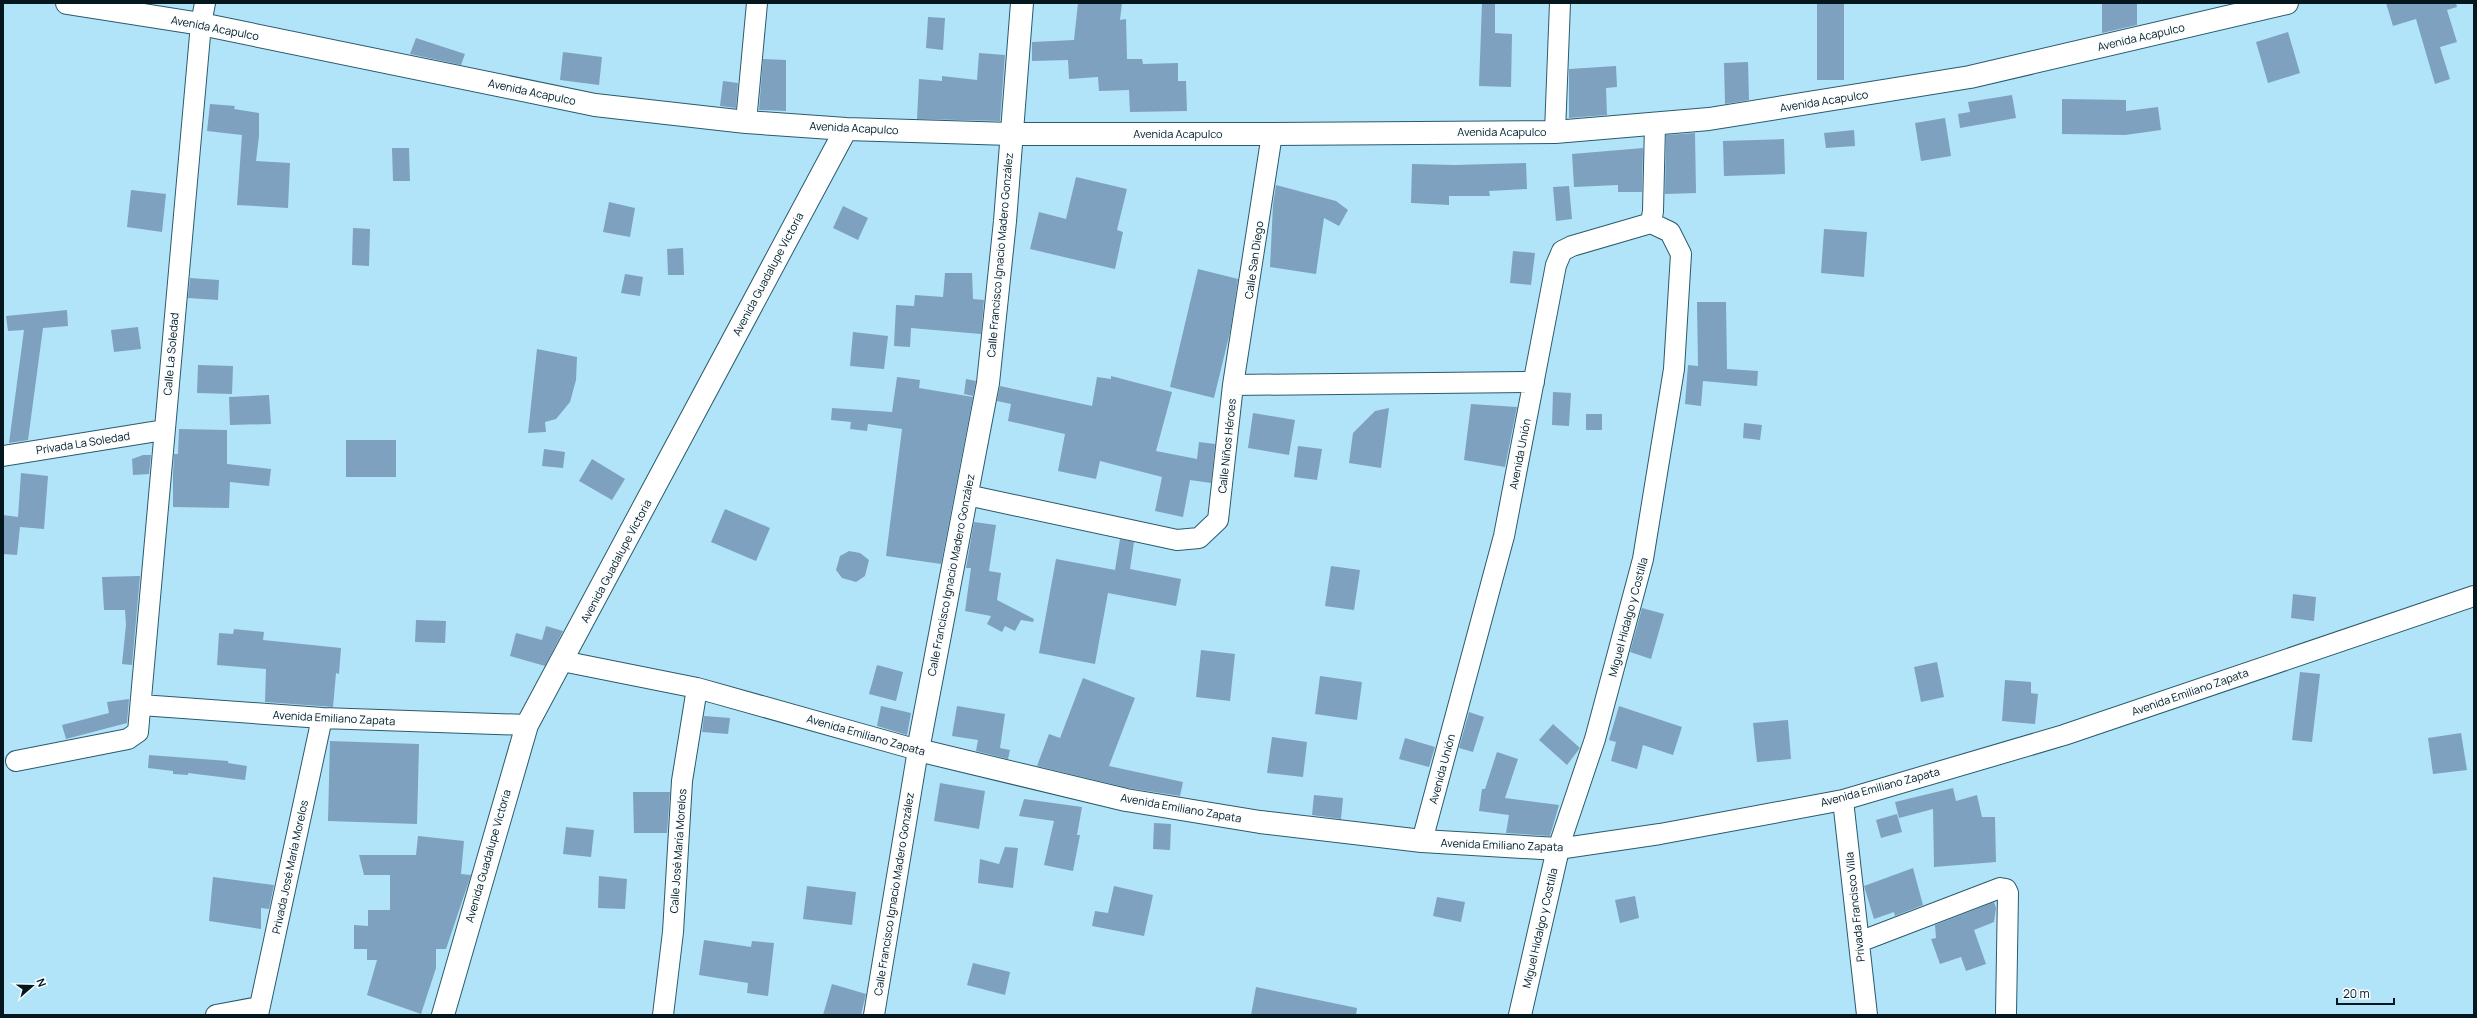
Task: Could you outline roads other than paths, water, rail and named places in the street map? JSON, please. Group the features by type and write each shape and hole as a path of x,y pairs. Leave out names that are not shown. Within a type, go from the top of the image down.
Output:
{"street":[{"name":"Avenida Acapulco","path":"67,3 201,24 595,105 746,122 846,129 1011,134 1555,132 1655,125 1710,119 1970,77 2287,3"},
{"name":"Calle La Soledad","path":"16,761 135,736 138,732 201,24 205,3"},
{"path":"746,122 757,3"},
{"name":"Calle Francisco Ignacio Madero González","path":"874,1015 918,750 988,382 998,302 1022,3"},
{"path":"1555,132 1560,3"},
{"path":"1651,223 1653,211 1655,125"},
{"name":"Avenida Guadalupe Victoria","path":"443,1015 527,725 846,129"},
{"name":"Calle San Diego","path":"1233,385 1272,134"},
{"name":"Avenida Unión","path":"1422,841 1504,536 1556,265 1562,251 1572,246 1651,223"},
{"name":"Miguel Hidalgo y Costilla","path":"1520,1015 1558,849 1595,739 1643,559 1674,369 1681,254 1670,232 1651,223"},
{"name":"Calle Niños Héroes","path":"967,495 1177,540 1199,538 1218,520 1233,385 1534,382"},
{"name":"Privada La Soledad","path":"3,456 164,430"},
{"name":"Avenida Emiliano Zapata","path":"562,662 697,688 918,750 1126,800 1260,822 1422,841 1558,849 1660,834 1843,800 2064,735 2474,596"},
{"name":"Calle José María Morelos","path":"663,1015 673,932 682,781 697,688"},
{"name":"Avenida Emiliano Zapata","path":"141,705 322,718 527,725"},
{"name":"Privada José María Morelos","path":"258,1011 322,718"},
{"name":"Privada Francisco Villa","path":"1843,800 1867,1015"},
{"path":"1860,942 2000,888 2006,889 2008,893 2006,1013"},
{"path":"216,1015 258,1011"}]}
